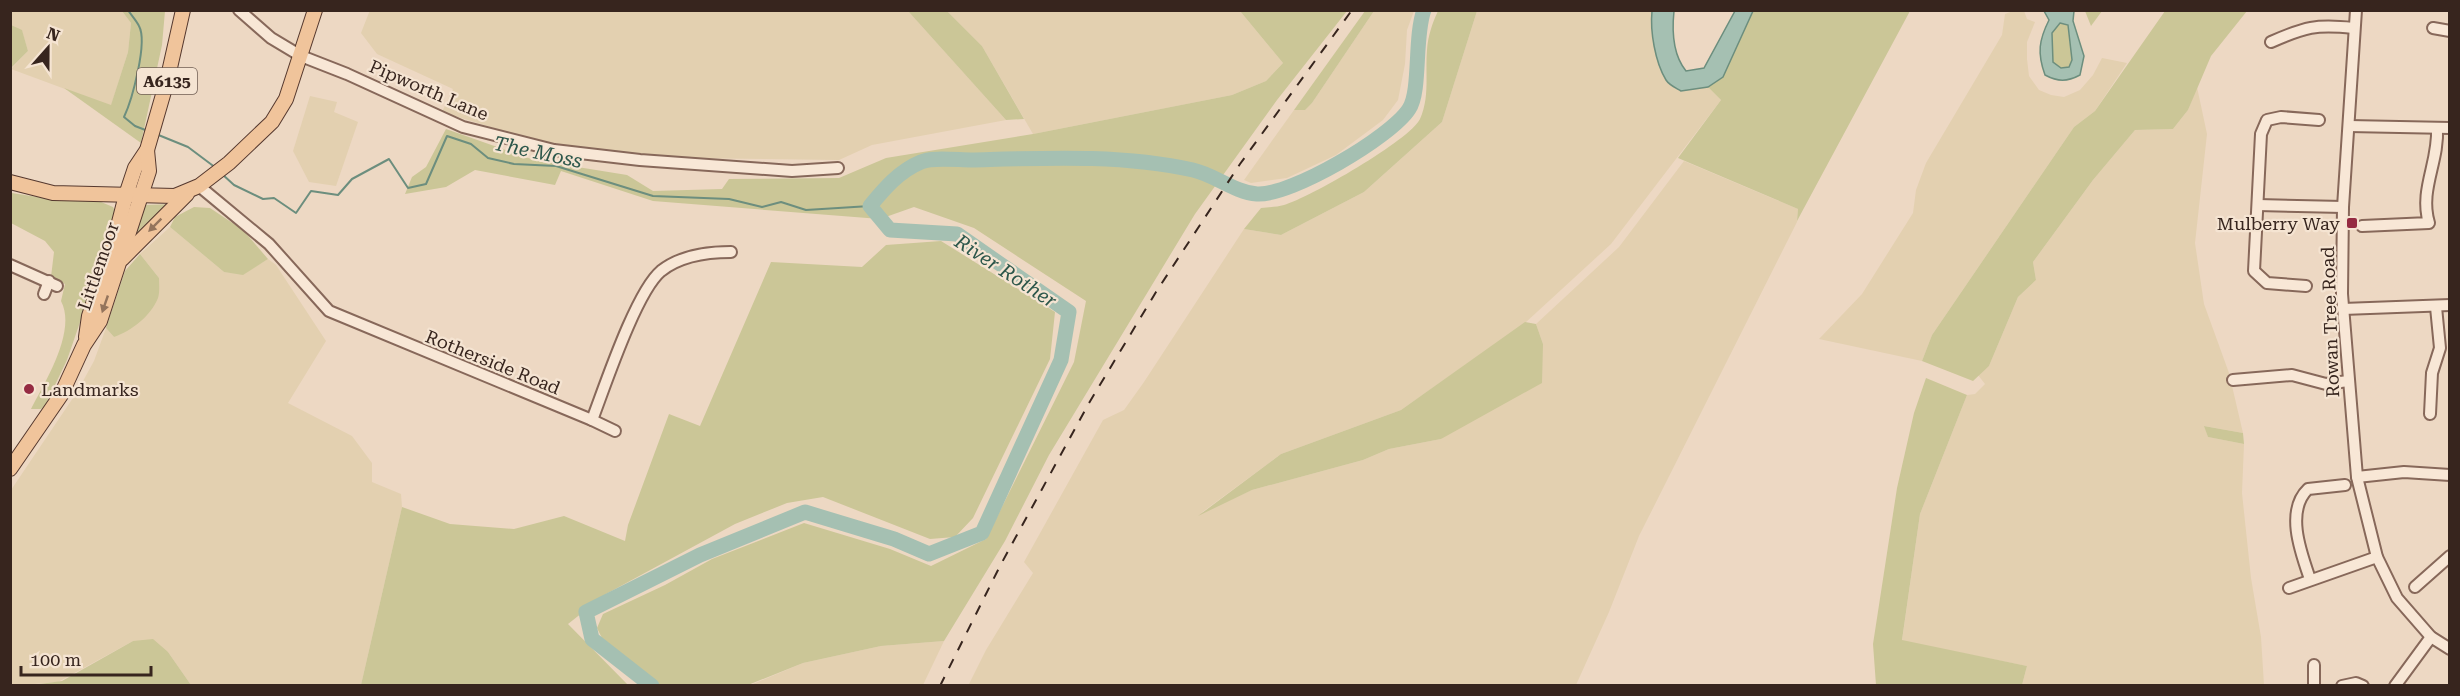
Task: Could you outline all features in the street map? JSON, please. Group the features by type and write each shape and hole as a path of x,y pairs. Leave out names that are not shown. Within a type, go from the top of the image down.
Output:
{"main road":[{"name":"A6135","path":"126,195 135,188 141,176 177,46 183,10"},
{"path":"120,261 195,188 229,163 272,122 286,99 315,10"},
{"name":"A6135","path":"114,242 131,204 134,199 141,196 149,171 147,150"},
{"path":"11,184 53,193 141,196 175,196 195,188"},
{"name":"Littlemoor","path":"84,345 89,316 114,242 126,195"},
{"name":"Littlemoor","path":"10,469 61,394 84,345 99,321 141,196"}],"street":[{"name":"Pipworth Lane","path":"239,10 271,38 301,56 347,74 463,127 554,150 640,160 792,171 838,168"},
{"name":"Rowan Tree Road","path":"2356,10 2353,28 2343,207 2343,309 2357,477 2377,557 2402,605 2430,637 2450,649"},
{"path":"2271,42 2299,29 2321,25 2353,28"},
{"path":"2433,28 2450,31"},
{"path":"2306,286 2267,283 2254,271 2263,126 2267,120 2281,117 2319,120"},
{"path":"2349,126 2450,128"},
{"path":"2362,226 2428,223 2425,194 2436,155 2437,129"},
{"name":"Rotherside Road","path":"195,188 269,243 329,311 615,431"},
{"path":"2258,205 2343,207"},
{"path":"592,420 643,296 656,276 690,256 731,252"},
{"path":"10,266 53,283 45,294"},
{"path":"2343,309 2450,305"},
{"path":"2430,414 2432,373 2440,348 2436,307"},
{"path":"2233,380 2292,375 2326,384 2348,381"},
{"path":"2357,477 2404,472 2450,475"},
{"path":"2310,579 2298,536 2298,502 2308,489 2345,484"},
{"path":"2415,587 2450,556"},
{"path":"2289,588 2377,557"},
{"path":"2395,686 2430,637"},
{"path":"2314,665 2314,686"},
{"path":"2342,686 2356,683 2363,686"}],"shaded area":[{"path":"370,10 908,11 1006,120 872,145 839,160 679,158 562,149 442,112 453,89 377,54 361,33"},
{"path":"1310,10 1347,11 1277,100 1195,214 1049,455 1005,541 944,641 881,646 803,663 748,685 660,686 602,638 597,628 603,614 665,585 712,559 804,523 890,549 931,566 986,539 1074,362 1086,301 974,228 914,207 880,219 653,201 561,171 555,185 475,170 446,187 405,194 412,177 426,167 446,129 534,160 627,175 653,191 722,189 729,179 839,178 886,158 1033,134 1232,95 1266,81 1283,63 1240,11 1307,12"},
{"path":"2085,10 2102,11 2091,26"},
{"path":"11,11 122,11 131,23 128,52 111,106 11,69 28,51 22,31 11,25"},
{"path":"122,11 165,11 162,45 141,143 64,88 111,105 128,52 131,23"},
{"path":"908,11 947,11 982,46 1024,119 1006,120"},
{"path":"947,11 1240,11 1283,63 1266,81 1232,95 1033,134 982,46"},
{"path":"1365,11 1374,11 1312,103 1305,110 1294,110"},
{"path":"1374,11 1414,11 1407,30 1405,64 1398,100 1383,120 1336,155 1287,178 1251,183 1244,180 1294,110 1304,110 1312,103"},
{"path":"1438,11 1477,11 1442,122 1364,192 1281,235 1244,229 1261,208 1284,205 1314,192 1379,154 1412,128 1420,119 1425,102 1428,45"},
{"path":"1477,11 1652,11 1651,21 1658,60 1667,82 1681,91 1708,87 1721,100 1611,244 1525,323 1401,410 1281,454 1201,513 1252,490 1363,460 1389,449 1441,439 1543,344 1536,324 1619,247 1684,161 1798,209 1797,222 1639,536 1609,612 1576,685 968,686 986,650 1033,573 1024,562 1103,420 1124,410 1244,229 1281,235 1364,192 1442,122"},
{"path":"1652,11 1674,11 1674,42 1678,58 1686,71 1704,68 1735,11 1753,11 1723,77 1708,87 1681,91 1667,82 1662,73 1656,56"},
{"path":"1753,11 1910,11 1797,221 1798,209 1678,158 1721,100 1708,87 1723,77"},
{"path":"2024,11 2027,19 2035,22 2027,42 2027,59 2029,76 2039,90 2064,97 2080,90 2093,75 2102,58 2127,63 2095,111 2074,127 1932,335 1922,361 1819,339 1862,294 1913,213 1916,190 1926,163 2002,35 2005,14"},
{"path":"2044,11 2074,11 2073,21 2084,56 2080,75 2063,80 2045,75 2040,47 2049,20","holes":["2060,23 2068,25 2072,60 2069,67 2061,68 2053,62 2052,33"]},
{"path":"2165,11 2247,11 2211,56 2188,110 2173,129 2135,130 2093,180 2033,262 2036,280 2018,297 1989,366 1973,381 1922,361 1932,335 2074,127 2095,111"},
{"path":"2060,23 2068,25 2072,60 2069,67 2061,68 2053,62 2052,33"},
{"path":"11,25 22,30 28,51 11,68"},
{"path":"2197,87 2207,134 2195,243 2204,304 2229,373 2243,433 2205,426 2208,437 2244,444 2242,493 2251,578 2261,637 2264,685 2022,685 2027,666 1902,641 1920,514 1967,395 1975,394 1985,384 1978,375 1989,366 2018,297 2036,280 2033,262 2093,180 2135,130 2173,129 2188,110"},
{"path":"310,96 337,102 334,112 358,122 336,186 309,182 293,151"},
{"path":"12,193 63,201 94,199 113,207 117,215 67,360 45,406 41,409 31,409 51,371 62,341 65,313 61,301 65,284 51,277 54,252 45,241 11,223"},
{"path":"174,204 133,243 145,205"},
{"path":"194,207 210,208 243,230 268,259 243,275 224,272 170,227 175,217"},
{"path":"170,227 224,272 243,274 268,259 276,265 326,341 288,403 352,436 372,463 372,482 401,494 402,507 361,685 191,685 168,652 133,641 58,682 11,686 11,490 77,392 94,361 106,328 114,337 159,278 140,254"},
{"path":"941,241 1055,312 1050,359 973,518 955,537 930,539 823,497 787,503 735,524 606,594 568,624 628,685 361,685 402,507 450,524 514,529 564,516 625,541 628,525 669,414 700,426 771,262 862,267 886,245"},
{"path":"140,254 159,278 158,298 151,311 140,322 114,337 106,328 125,271"},
{"path":"1525,322 1536,324 1543,344 1542,383 1441,439 1389,449 1363,460 1252,490 1198,516 1281,454 1401,410"},
{"path":"1926,378 1967,395 1920,514 1902,640 2027,666 2022,685 1876,685 1873,644 1897,488 1914,413"},
{"path":"2204,426 2243,433 2244,444 2208,437"},
{"path":"153,639 168,652 191,685 32,685 62,681 133,641"},
{"path":"944,641 923,685 748,686 803,663 881,646"}],"waterway":[{"name":"The Moss","path":"128,10 139,26 142,45 135,85 124,117 135,126 148,131"},
{"name":"River Rother","path":"652,686 592,639 586,612 700,555 805,512 894,539 929,554 982,533 1061,360 1069,312 957,234 890,230 870,206 899,175 921,162 931,160 1110,159 1193,170 1249,193 1273,192 1293,186 1362,149 1399,121 1409,109 1415,90 1419,34 1424,10"},
{"name":"The Moss","path":"156,134 188,147 216,168"},
{"name":"The Moss","path":"222,174 234,185 263,199 274,198 296,213 311,191 338,195 352,179 389,159 408,188 426,184 447,136 471,144 488,158 514,164 556,166 653,196 729,199 762,207 781,202 806,210 870,206"}],"railway":[{"path":"940,686 1000,566 1089,403 1156,292 1240,164 1352,10"}],"place":[{"name":"Mulberry Way","path":"2352,223"},
{"name":"Landmarks","path":"29,389"}]}
